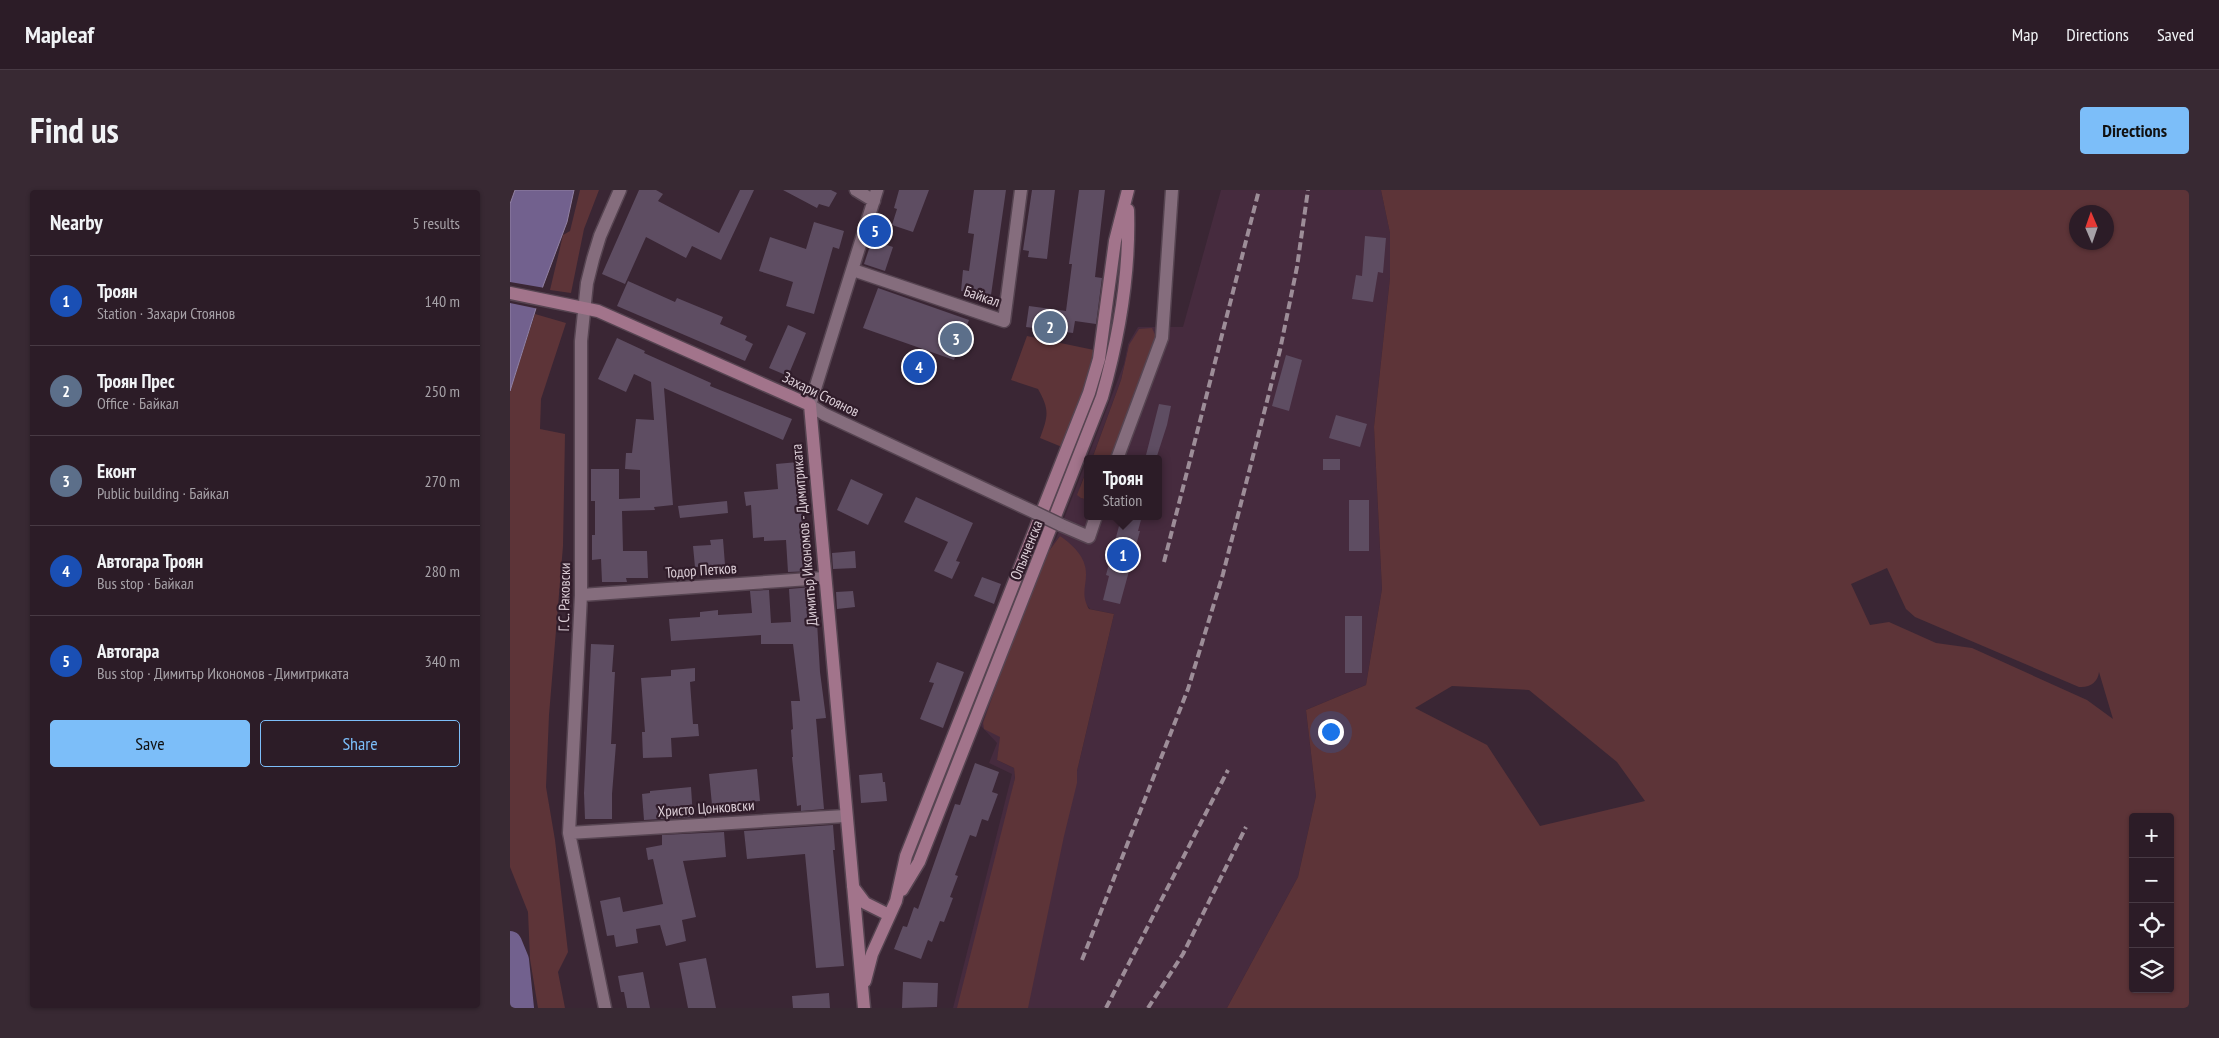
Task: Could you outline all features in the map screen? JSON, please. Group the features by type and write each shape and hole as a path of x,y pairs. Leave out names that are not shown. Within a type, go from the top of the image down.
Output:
{"street":[{"name":"Г. С. Раковски","path":"605,1008 569,833 581,595 581,341 587,283 600,236 620,190"},
{"path":"856,190 876,195"},
{"name":"Байкал","path":"853,270 1004,321 1021,190"},
{"path":"1118,455 1162,338 1172,190"},
{"name":"Опълченска","path":"889,916 896,900 919,862 1102,397 1112,362 1129,243 1128,193"},
{"name":"Димитър Икономов - Димитриката","path":"863,1007 810,405 876,195"},
{"name":"Захари Стоянов","path":"510,292 584,307 810,405 1089,538 1095,520"},
{"name":"Тодор Петков","path":"581,595 824,578"},
{"name":"Христо Цонковски","path":"569,833 845,816"},
{"path":"852,886 865,903 889,916"},
{"name":"Димитър Икономов - Димитриката","path":"863,1007 868,965 889,916"}],"shaded area":[{"path":"515,190 574,190 567,222 543,286 510,391 510,204"},
{"path":"580,190 599,190 584,229 571,293 550,290 563,235 570,231"},
{"path":"1221,190 1381,190 1390,233 1390,278 1374,427 1382,589 1366,685 1306,710 1316,796 1298,877 1227,1008 953,1008 1012,774 989,763 997,743 981,726 1013,636 1048,550 1056,539 1084,467 1084,476 1080,486 1081,498 1084,499 1084,520 1162,520 1162,455 1112,455 1129,345 1121,380 1093,455 1089,455 1124,364 1128,344 1138,327 1183,327","holes":["1060,536 1085,566 1083,600 1090,609 1114,614 1077,771 1077,783 1009,806 1015,778 1014,768 997,760 1021,617 1049,551"]},
{"path":"1381,190 2189,190 2189,1008 1227,1008 1298,877 1316,796 1306,710 1366,685 1382,589 1374,427 1390,278 1390,233","holes":["1887,568 1906,609 1915,617 2079,687 2093,684 2099,672 2113,719 2087,700 1972,648 1936,643 1889,622 1870,625 1851,584","1452,686 1529,690 1617,762 1645,801 1540,826 1487,745 1415,708"]},
{"path":"535,314 566,323 541,399 540,429 565,434 563,546 549,715 546,787 555,840 568,952 558,972 565,1008 538,1008 530,959 528,912 510,867 510,391"},
{"path":"1152,328 1157,339 1113,455 1093,455 1121,380 1129,345 1139,329"},
{"path":"1027,336 1094,350 1084,388 1062,447 1040,438 1045,424 1046,408 1038,389 1011,380"},
{"path":"1084,477 1084,499 1077,495"},
{"path":"1060,536 1075,549 1085,566 1084,592 1089,609 1114,614 1077,771 1077,783 1028,1008 957,1008 1015,778 1014,768 997,760 1000,737 984,729 983,723 1021,617 1049,551"}],"pier":[{"path":"510,282 545,288 539,309 510,303"}],"building":[{"path":"639,190 656,190 663,194 658,201 719,233 740,190 754,190 721,260 692,246 686,258 646,237 625,284 602,274"},
{"path":"783,190 831,190 837,193 829,207 819,204 817,208"},
{"path":"899,190 929,190 913,232 892,225 897,209 894,208"},
{"path":"974,190 1006,190 991,295 961,291 963,270 969,271 974,234 968,233"},
{"path":"1032,190 1055,190 1047,259 1028,257 1029,251 1023,250"},
{"path":"1079,190 1105,190 1095,277 1102,278 1096,324 1075,321 1073,333 1026,327 1029,306 1066,311 1072,264 1069,264"},
{"path":"814,222 844,231 839,249 833,247 814,314 786,306 793,282 759,271 770,237 806,249"},
{"path":"1365,236 1386,238 1383,273 1378,272 1373,302 1352,299 1356,275 1362,276"},
{"path":"872,240 893,247 885,271 864,264"},
{"path":"628,281 675,302 677,298 723,317 720,324 747,336 745,340 753,344 745,361 617,306"},
{"path":"878,288 969,320 954,360 863,328"},
{"path":"788,325 806,333 788,376 769,368"},
{"path":"617,338 645,351 644,353 711,383 710,386 792,419 783,440 664,388 673,505 654,507 655,510 622,511 623,551 647,551 648,578 626,578 627,582 602,582 601,559 592,560 592,535 595,535 595,501 591,501 591,469 619,469 619,499 640,498 640,470 625,469 626,453 632,453 636,419 654,420 651,382 634,374 626,392 598,379"},
{"path":"1286,355 1302,360 1289,411 1272,406"},
{"path":"1159,404 1171,406 1157,455 1146,455"},
{"path":"1336,415 1367,424 1360,447 1329,438"},
{"path":"1323,459 1340,459 1340,470 1323,470"},
{"path":"798,462 801,502 805,502 812,571 788,572 786,540 764,541 764,537 753,538 751,505 746,506 744,492 778,489 776,464"},
{"path":"851,479 883,494 868,525 837,510"},
{"path":"916,497 973,523 956,561 960,562 952,579 934,571 948,542 904,522"},
{"path":"1349,500 1369,500 1369,551 1349,551"},
{"path":"727,501 728,513 680,518 678,506"},
{"path":"1123,520 1141,520 1138,531 1140,531 1120,604 1103,600 1109,576 1106,575 1119,526 1121,526"},
{"path":"723,539 725,565 695,567 693,546 711,545 710,540"},
{"path":"855,551 856,568 833,569 832,553"},
{"path":"982,577 1001,584 994,604 974,596"},
{"path":"812,587 814,622 817,622 820,672 826,718 816,719 824,809 801,811 801,805 797,806 792,757 791,701 800,701 793,644 761,644 761,635 671,641 669,619 700,617 700,612 718,610 718,615 752,613 750,591 769,590 771,623 791,622 789,589"},
{"path":"853,591 855,607 837,609 836,592"},
{"path":"1345,616 1362,616 1362,673 1345,673"},
{"path":"591,644 614,645 612,672 615,672 611,744 616,744 612,819 585,819 584,793"},
{"path":"937,662 964,672 943,728 920,719 934,683 929,682"},
{"path":"695,668 695,681 690,682 693,724 698,724 699,736 671,738 672,757 643,758 642,732 645,732 641,678 671,676 671,670"},
{"path":"975,763 999,772 992,792 998,794 988,821 982,819 976,837 970,835 955,875 958,876 950,897 953,898 944,922 940,921 932,942 928,940 921,959 894,949 903,926 907,927 914,907 918,909 955,804 960,805"},
{"path":"757,769 760,801 712,805 709,774"},
{"path":"882,773 887,801 861,803 859,775"},
{"path":"691,787 693,817 644,820 642,794 650,793 650,791"},
{"path":"833,825 835,850 833,850 844,966 816,968 805,854 747,859 744,831"},
{"path":"724,832 726,857 683,861 696,917 682,920 686,941 666,946 660,925 636,929 638,943 616,947 614,935 607,936 600,901 620,897 623,912 663,904 653,859 648,860 646,848 662,845 662,835"},
{"path":"706,958 716,1008 688,1008 679,963"},
{"path":"643,972 650,1008 627,1008 618,976"},
{"path":"903,982 938,983 937,1007 902,1008"},
{"path":"829,993 830,1008 793,1008 792,996"}],"waterway":[{"path":"510,943 517,960 522,1008"}],"railway":[{"path":"1164,562 1259,190"},
{"path":"1082,960 1188,689 1223,574 1280,350 1297,267 1308,190"},
{"path":"1106,1008 1228,770"},
{"path":"1148,1008 1183,954 1246,827"}],"place":[{"name":"Автогара","path":"875,231"},
{"name":"Троян Прес","path":"1050,327"},
{"name":"Еконт","path":"956,339"},
{"name":"Автогара Троян","path":"919,367"},
{"name":"Троян","path":"1123,555"}]}
